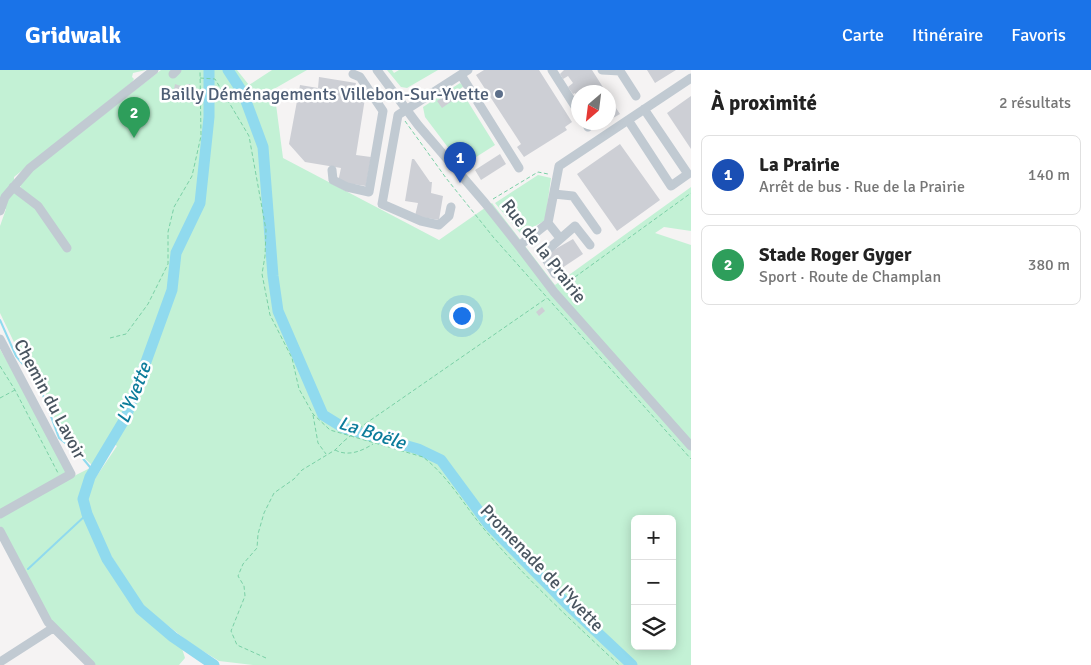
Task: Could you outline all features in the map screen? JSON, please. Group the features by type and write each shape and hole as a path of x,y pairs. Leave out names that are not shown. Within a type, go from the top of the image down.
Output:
{"street":[{"path":"0,211 5,197 30,168 154,70"},
{"name":"Rue de la Prairie","path":"377,70 403,112 486,203 554,292 691,446"},
{"path":"552,70 571,100"},
{"path":"602,70 620,71 636,96"},
{"path":"450,206 449,216 439,225 421,221 382,204 393,144 403,112 464,72 519,168"},
{"path":"332,170 333,180 347,187 369,192 383,111 360,77 353,74"},
{"path":"519,246 548,223 560,166 691,78"},
{"path":"628,120 671,186 688,174 644,109"},
{"path":"378,140 393,144"},
{"path":"13,187 38,206 67,248"},
{"path":"554,194 573,196 597,230"},
{"path":"548,223 560,238"},
{"path":"555,274 543,254 560,238 575,226 590,245"},
{"name":"Chemin du Lavoir","path":"0,339 71,474 61,479"},
{"path":"0,514 61,479"},
{"path":"0,531 53,628 91,665"},
{"path":"0,662 53,628"}],"path":[{"path":"110,338 126,334 148,304 168,264 168,232 174,207 192,176 201,136 200,70"},
{"name":"Promenade de l'Yvette","path":"200,78 215,79 249,136 266,230 262,274 270,315 292,358 299,389 313,414 330,430 423,457 436,466 484,529 513,561 619,665"},
{"path":"403,112 446,178 494,238 691,458"},
{"path":"486,203 538,172 558,176"},
{"path":"574,277 691,193"},
{"path":"266,658 237,646 230,631 245,596 244,586 238,576 243,564 257,548 258,534 264,513 274,493 294,479 302,470 334,450 365,424 546,299"},
{"path":"0,366 15,390 61,479"},
{"path":"0,398 15,390"},
{"path":"313,414 318,443 326,454"},
{"path":"334,450 344,454 361,450 374,444"}],"green space":[{"path":"0,70 146,70 133,73 132,77 134,79 132,82 14,177 14,184 24,193 18,182 161,70 237,70 249,85 272,70 307,70 274,89 283,158 439,240 492,203 555,285 691,187 691,231 664,227 655,233 691,245 691,665 253,665 219,661 190,643 143,606 103,543 90,515 87,506 88,496 94,480 117,446 109,440 92,465 61,436 41,380 23,361 0,313 0,226 6,209 1,210 0,214"},
{"path":"387,70 392,70 394,73 399,70 438,70 407,88 401,87"},
{"path":"460,83 464,86 460,89 495,145 462,166 425,117 423,107"},
{"path":"538,175 551,178 544,221 521,234 495,203"},
{"path":"0,349 66,472 64,476 0,513"},
{"path":"88,469 90,472 79,499 107,559 140,609 180,642 185,658 179,665 93,665 49,619 26,572 0,526 0,518"}],"building":[{"path":"484,70 539,70 571,120 571,123 565,127 567,130 524,157 517,147 521,144 476,75"},
{"path":"564,70 592,70 602,85 571,85 571,91 568,87 573,83 568,76 563,79 560,74"},
{"path":"647,70 676,70 655,83"},
{"path":"319,77 356,83 354,90 366,92 356,155 371,157 366,186 338,182 341,168 305,162 289,144 300,85 318,88"},
{"path":"175,84 184,87 190,84 191,96 173,95"},
{"path":"447,94 452,101 442,108 437,101"},
{"path":"691,96 691,149 667,113"},
{"path":"616,108 620,114 616,116"},
{"path":"620,144 660,200 617,231 577,174"},
{"path":"500,154 506,164 481,180 475,170"},
{"path":"412,159 414,159 430,182 432,182 431,193 443,196 439,220 415,216 418,203 405,201"},
{"path":"573,239 583,254 556,272 545,255"},
{"path":"542,307 545,311 539,316 536,312"}],"waterway":[{"name":"L'Yvette","path":"209,70 209,117 200,203 176,253 172,290 126,417 90,477 83,499 87,514 107,559 140,609 173,637 214,665"},
{"name":"La Boële","path":"228,70 243,93 263,147 273,276 278,311 323,415 344,428 418,449 441,460 489,525 566,603 632,665"},
{"path":"0,320 16,356 38,382 59,438 80,455 94,472"},
{"path":"28,569 87,514"}],"place":[{"name":"Bailly Déménagements Villebon-Sur-Yvette","path":"499,94"},
{"name":"Stade Roger Gyger","path":"134,138"},
{"name":"La Prairie","path":"460,183"}]}
